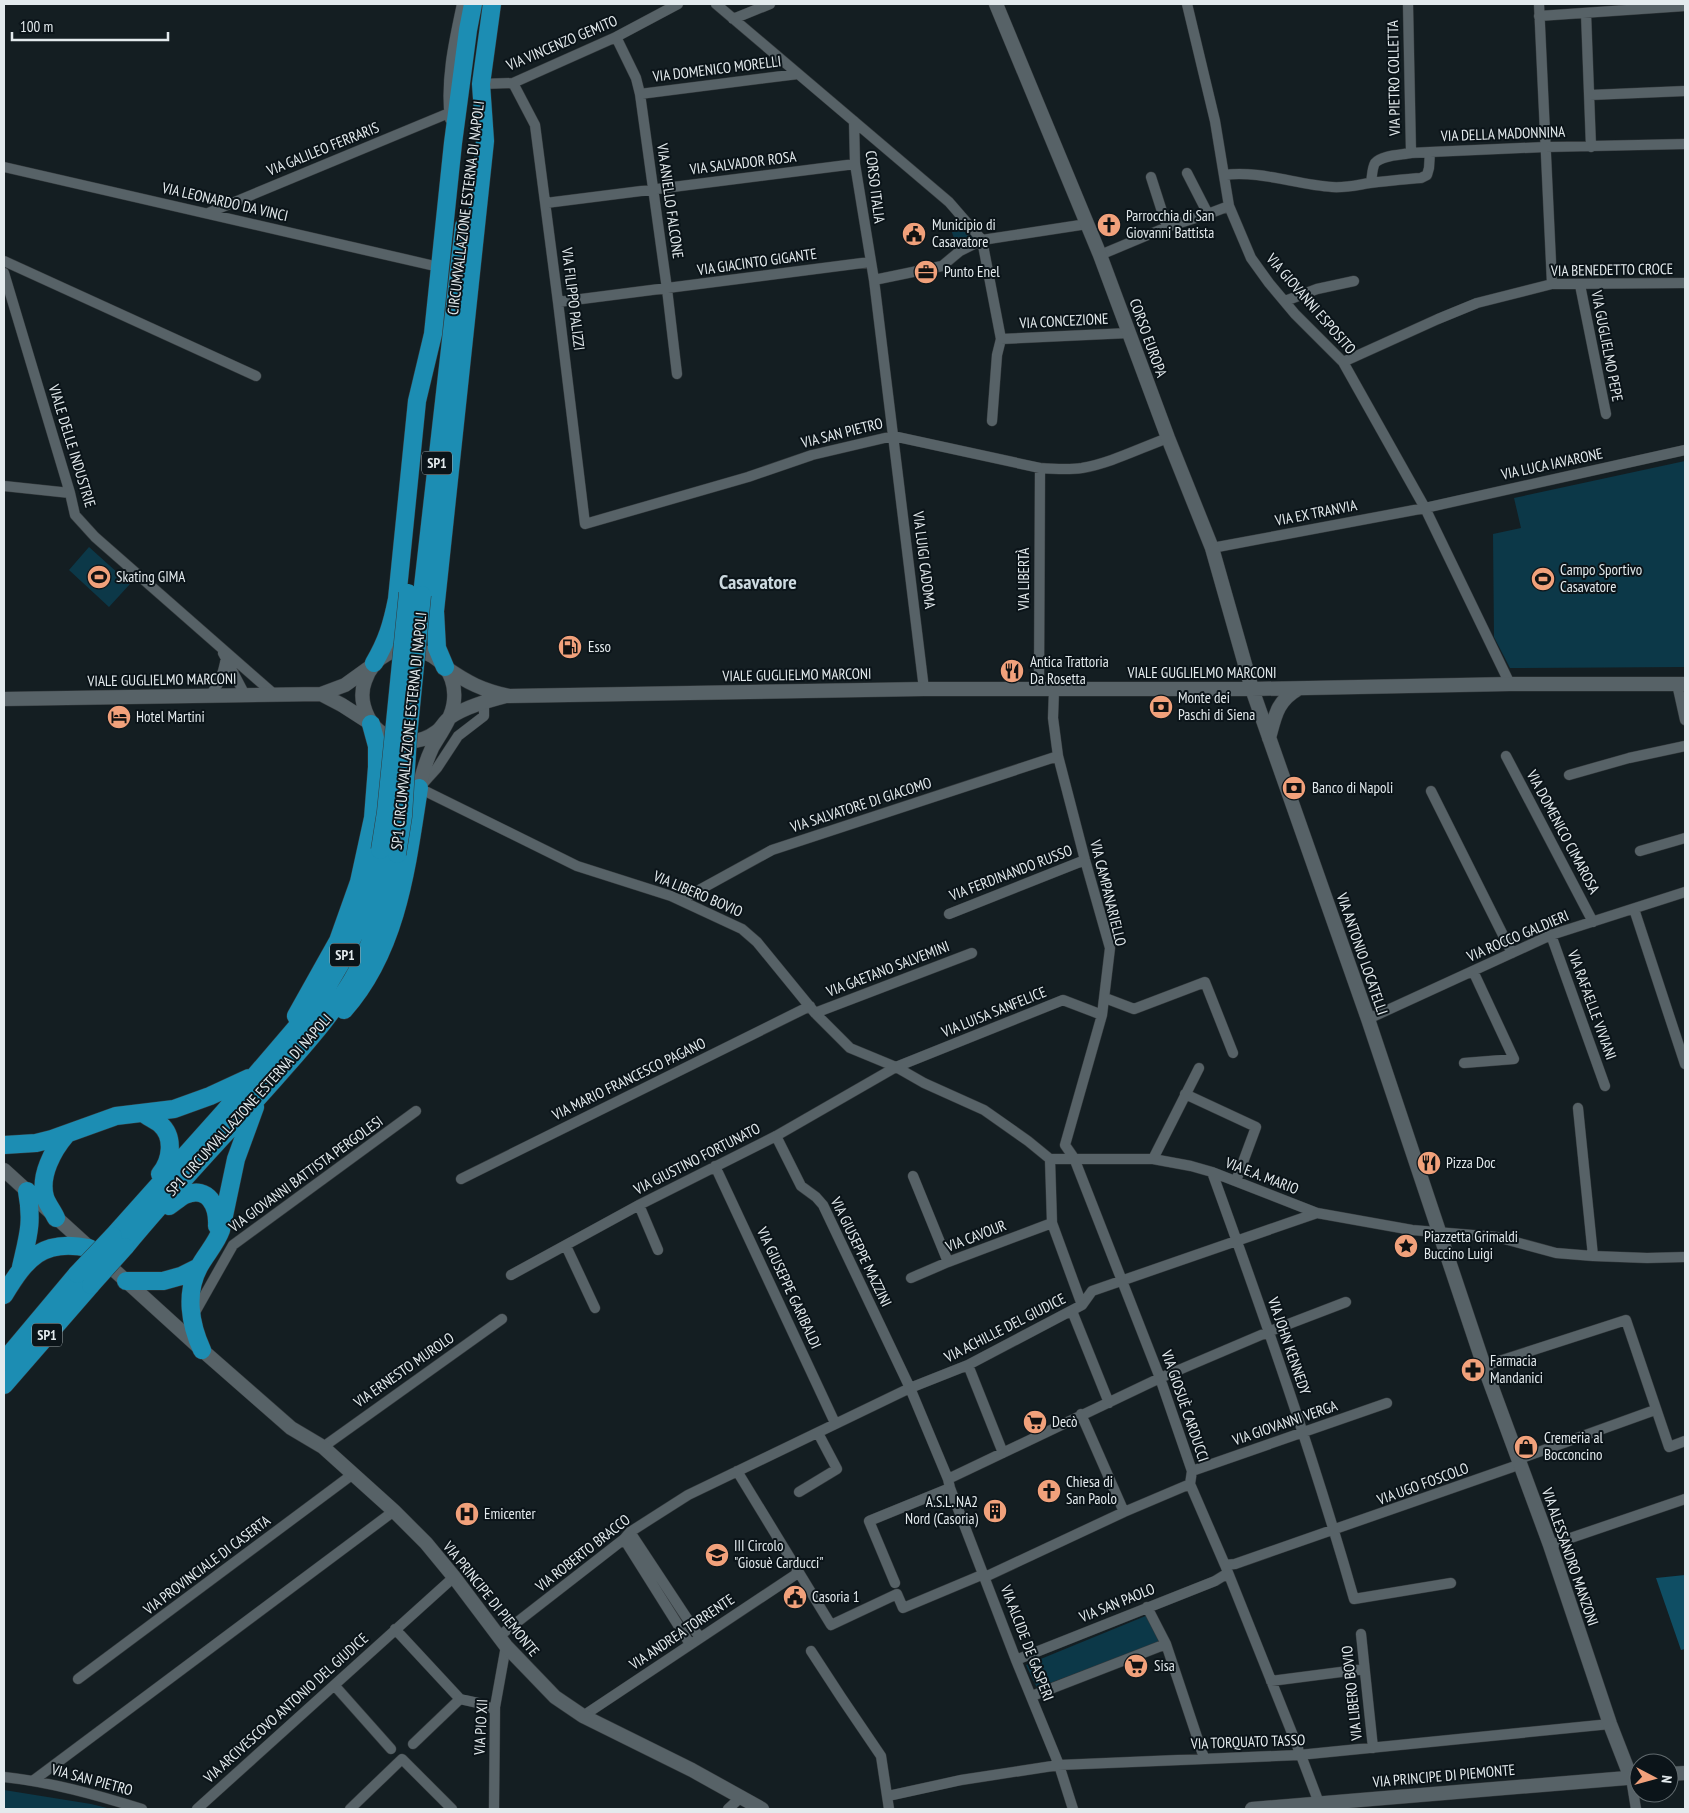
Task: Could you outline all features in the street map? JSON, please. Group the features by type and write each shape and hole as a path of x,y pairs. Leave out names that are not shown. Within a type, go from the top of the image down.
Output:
{"highway":[{"name":"CIRCUMVALLAZIONE ESTERNA DI NAPOLI","path":"433,334 453,143 473,4"},
{"path":"445,667 437,648 435,611 485,141 481,84 492,4"},
{"name":"CIRCUMVALLAZIONE ESTERNA DI NAPOLI","path":"452,331 481,84"},
{"name":"SP1 CIRCUMVALLAZIONE ESTERNA DI NAPOLI","path":"415,594 452,331"},
{"path":"374,663 385,645 392,626 397,600 417,401 433,334"},
{"name":"SP1 CIRCUMVALLAZIONE ESTERNA DI NAPOLI","path":"4,1361 119,1242 318,1002 342,961 389,852 402,816 433,334"},
{"path":"281,1046 338,941 359,882 373,818 377,746 371,724"},
{"path":"301,1049 328,1027 356,997 369,978 383,949 408,864 419,788"},
{"name":"SP1 CIRCUMVALLAZIONE ESTERNA DI NAPOLI","path":"142,1215 260,1095 334,1010 358,968 374,932 389,852"},
{"path":"4,1145 36,1143 66,1135 84,1126 116,1116 174,1109 210,1096 256,1075"},
{"path":"202,1350 194,1333 191,1319 193,1283 199,1267 221,1230 236,1159 260,1095"},
{"path":"142,1215 149,1187 165,1168 171,1152 162,1125 143,1114"},
{"path":"56,1218 46,1198 44,1180 53,1153 66,1135"},
{"path":"21,1268 30,1224 30,1207 27,1191"},
{"path":"142,1215 188,1194 203,1194 210,1198 216,1207 218,1216 213,1246"},
{"path":"4,1295 21,1268 32,1257 63,1244 89,1248"},
{"path":"126,1281 163,1281 181,1276 199,1267"},
{"name":"SP1 CIRCUMVALLAZIONE ESTERNA DI NAPOLI","path":"4,1385 36,1347 84,1280"},
{"path":"4,1401 36,1347"}],"street":[{"path":"453,143 448,104 450,71 462,4"},
{"name":"VIA VINCENZO GEMITO","path":"481,84 514,83 616,38 678,4"},
{"path":"716,4 949,202 982,240 1001,339 997,355 992,421"},
{"path":"733,19 770,4"},
{"name":"CORSO EUROPA","path":"996,4 1088,224 1168,438 1212,548 1252,689"},
{"name":"VIA GIOVANNI ESPOSITO","path":"1187,4 1215,121 1229,206 1251,258 1284,301 1343,362 1425,508 1510,684"},
{"name":"VIA PIETRO COLLETTA","path":"1371,183 1373,168 1380,159 1411,153 1408,4"},
{"path":"1539,4 1552,284"},
{"path":"1539,16 1685,6"},
{"path":"1586,13 1591,146"},
{"name":"VIA ANIELLO FALCONE","path":"616,38 636,78 640,94 667,289 676,374"},
{"name":"VIA DOMENICO MORELLI","path":"640,94 798,74"},
{"name":"VIA FILIPPO PALIZZI","path":"514,83 535,126 585,524"},
{"path":"1590,95 1685,91"},
{"name":"VIA GALILEO FERRARIS","path":"208,213 450,113"},
{"name":"CORSO ITALIA","path":"854,121 855,164 874,280 893,436"},
{"name":"VIA DELLA MADONNINA","path":"1224,175 1234,174 1288,179 1330,187 1350,187 1421,178 1427,175 1430,152 1685,144"},
{"path":"1411,153 1430,152"},
{"name":"VIA SALVADOR ROSA","path":"546,203 855,164"},
{"name":"VIA LEONARDO DA VINCI","path":"4,167 439,267"},
{"path":"1187,173 1208,214"},
{"path":"1151,176 1167,227"},
{"path":"1100,255 1167,227 1229,206"},
{"path":"874,280 942,266 960,251 982,240 1088,224"},
{"path":"4,261 256,376"},
{"name":"VIA GIACINTO GIGANTE","path":"558,302 870,262"},
{"name":"VIALE DELLE INDUSTRIE","path":"4,274 76,515 95,537 275,695"},
{"path":"1284,301 1317,289 1354,281"},
{"name":"VIA BENEDETTO CROCE","path":"1343,362 1477,303 1552,284 1685,283"},
{"name":"VIA GUGLIELMO PEPE","path":"1580,285 1606,414"},
{"name":"VIA CONCEZIONE","path":"1001,339 1129,333"},
{"name":"VIA SAN PIETRO","path":"585,524 748,477 812,455 893,436 1040,468 1060,470 1083,468 1107,461 1168,438"},
{"name":"VIA LUIGI CADOMA","path":"893,436 924,689"},
{"name":"VIA LUCA IAVARONE","path":"1425,508 1685,450"},
{"name":"VIA LIBERTÀ","path":"1039,690 1040,468"},
{"path":"4,486 70,492"},
{"name":"VIA EX TRANVIA","path":"1212,548 1425,508"},
{"path":"220,647 244,695"},
{"path":"419,788 424,767 449,718 454,701 453,683 445,667 432,655 414,649 396,650 374,663 368,672 362,689 363,707 371,724 385,736 402,742 420,740 436,732 449,718"},
{"path":"209,696 219,685 226,658"},
{"name":"VIALE GUGLIELMO MARCONI","path":"4,699 321,694 345,685 374,663"},
{"name":"VIALE GUGLIELMO MARCONI","path":"445,667 486,691 509,696"},
{"name":"VIALE GUGLIELMO MARCONI","path":"449,718 484,702 509,696 924,689 1298,689 1510,684 1681,684"},
{"path":"1681,684 1685,720"},
{"name":"VIA ANTONIO LOCATELLI","path":"1252,689 1368,1019 1438,1232"},
{"path":"1269,738 1275,715 1281,703 1288,695 1298,689"},
{"name":"VIA CAMPANARIELLO","path":"1054,690 1053,718 1058,756 1110,948 1102,1015 1065,1145 1074,1158"},
{"name":"VIALE GUGLIELMO MARCONI","path":"321,694 342,704 371,724"},
{"path":"419,788 437,768 458,736 484,716 484,702"},
{"path":"1569,774 1628,758 1685,746"},
{"name":"VIA SALVATORE DI GIACOMO","path":"681,900 772,850 1058,756"},
{"name":"VIA DOMENICO CIMAROSA","path":"1506,756 1593,922"},
{"name":"VIA LIBERO BOVIO","path":"419,788 577,866 681,900 742,929 757,942 812,1009 850,1048 896,1067 924,1083 984,1110 1050,1159"},
{"path":"1431,791 1512,953"},
{"path":"1640,850 1685,838"},
{"name":"VIA FERDINANDO RUSSO","path":"949,914 1085,860"},
{"name":"VIA ROCCO GALDIERI","path":"1368,1019 1551,935 1685,892"},
{"path":"1634,909 1685,1064"},
{"name":"VIA RAFAELLE VIVIANI","path":"1551,935 1604,1086"},
{"name":"VIA GAETANO SALVEMINI","path":"812,1009 972,953"},
{"path":"1464,1063 1514,1059 1473,971"},
{"path":"1105,998 1134,1009 1205,982 1233,1052"},
{"name":"VIA LUISA SANFELICE","path":"896,1067 1063,1000 1102,1015"},
{"name":"VIA MARIO FRANCESCO PAGANO","path":"462,1179 812,1009"},
{"name":"VIA GIUSTINO FORTUNATO","path":"511,1275 638,1206 776,1136 896,1067"},
{"path":"1153,1159 1198,1068"},
{"path":"1185,1094 1256,1127 1236,1181"},
{"path":"1578,1108 1593,1256"},
{"name":"VIA GIOVANNI BATTISTA PERGOLESI","path":"191,1319 233,1246 416,1111"},
{"name":"VIA GIUSEPPE MAZZINI","path":"776,1136 801,1186 823,1205 910,1388"},
{"path":"1074,1158 1050,1159 1052,1223 1082,1305"},
{"name":"VIA E.A. MARIO","path":"1074,1158 1153,1159 1191,1166 1236,1181 1316,1213 1412,1230 1497,1237 1556,1253 1647,1258 1685,1257"},
{"name":"VIA GIOSUÈ CARDUCCI","path":"1074,1158 1160,1378 1192,1471 1190,1484 1226,1569 1298,1748 1298,1755 1302,1758 1319,1803"},
{"name":"VIA GIUSEPPE GARIBALDI","path":"715,1166 835,1423"},
{"name":"VIA PRINCIPE DI PIEMONTE","path":"4,1170 291,1428 323,1446 394,1511 426,1543 454,1577 502,1642 555,1697 583,1716 692,1770 762,1809"},
{"name":"VIA JOHN KENNEDY","path":"1212,1172 1268,1332 1334,1531"},
{"path":"913,1176 948,1262"},
{"path":"638,1206 658,1250"},
{"name":"VIA ACHILLE DEL GIUDICE","path":"688,1495 910,1388 968,1365 1072,1311 1082,1305 1092,1291 1316,1213"},
{"name":"VIA CAVOUR","path":"911,1278 1052,1223"},
{"name":"VIA ALESSANDRO MANZONI","path":"1438,1232 1484,1366 1550,1545 1610,1724 1629,1765"},
{"path":"566,1246 595,1308"},
{"path":"895,1583 869,1521 949,1483 1003,1453 1081,1414 1268,1332 1346,1302"},
{"path":"1072,1311 1109,1402"},
{"name":"VIA ERNESTO MUROLO","path":"323,1446 502,1319"},
{"path":"1484,1366 1626,1320 1669,1447 1685,1441"},
{"path":"968,1365 1003,1453"},
{"name":"VIA ALCIDE DE GASPERI","path":"910,1388 1059,1765 1073,1809"},
{"name":"VIA GIOVANNI VERGA","path":"1192,1471 1387,1403"},
{"name":"VIA UGO FOSCOLO","path":"1226,1569 1235,1564 1334,1531 1655,1410"},
{"path":"1081,1414 1124,1512"},
{"path":"799,1492 837,1469 818,1433"},
{"path":"736,1471 831,1625 897,1594 903,1608 984,1575 1190,1484"},
{"name":"VIA PROVINCIALE DI CASERTA","path":"78,1679 353,1474"},
{"name":"VIA ROBERTO BRACCO","path":"502,1642 627,1536 688,1495"},
{"path":"1550,1545 1685,1499"},
{"path":"34,1780 394,1511"},
{"path":"1334,1531 1354,1599 1451,1583"},
{"path":"627,1536 700,1638"},
{"path":"627,1536 690,1644"},
{"name":"VIA SAN PAOLO","path":"1016,1660 1215,1581 1226,1569"},
{"name":"VIA ANDREA TORRENTE","path":"583,1716 798,1573"},
{"name":"VIA ARCIVESCOVO ANTONIO DEL GIUDICE","path":"197,1809 335,1686 395,1628 454,1577"},
{"path":"1147,1607 1166,1644 1204,1758"},
{"path":"395,1628 460,1699 478,1703 485,1708 495,1707"},
{"name":"VIA LIBERO BOVIO","path":"1361,1634 1373,1748"},
{"name":"VIA PIO XII","path":"494,1809 495,1707 502,1642"},
{"path":"1032,1696 1166,1644"},
{"path":"811,1651 881,1756 889,1809"},
{"path":"1271,1681 1364,1669"},
{"path":"335,1686 391,1749"},
{"path":"412,1744 460,1699"},
{"name":"VIA TORQUATO TASSO","path":"888,1796 961,1780 1059,1765 1298,1755 1610,1724"},
{"path":"350,1809 402,1759 452,1809"},
{"name":"VIA SAN PIETRO","path":"4,1777 34,1780 100,1796 142,1809"},
{"name":"VIA PRINCIPE DI PIEMONTE","path":"1252,1809 1629,1778"},
{"path":"728,1809 741,1797"}],"shaded area":[{"path":"962,218 978,237 964,244 956,243 951,230"},
{"name":"Campo Sportivo Casavatore","path":"1685,461 1685,667 1510,668 1494,637 1493,534 1521,528 1514,498"},
{"name":"Skating GIMA","path":"89,547 130,584 109,607 69,570"},
{"path":"1685,1575 1685,1649 1681,1650 1656,1578"},
{"path":"1148,1615 1159,1642 1037,1688 1026,1665"},
{"path":"4,1790 91,1804 111,1809 4,1809"}],"place":[{"name":"Parrocchia di San Giovanni Battista","path":"1109,225"},
{"name":"Municipio di Casavatore","path":"914,234"},
{"name":"Punto Enel","path":"926,272"},
{"name":"Skating GIMA","path":"99,577"},
{"name":"Campo Sportivo Casavatore","path":"1543,579"},
{"name":"Esso","path":"570,647"},
{"name":"Antica Trattoria Da Rosetta","path":"1012,671"},
{"name":"Monte dei Paschi di Siena","path":"1161,707"},
{"name":"Hotel Martini","path":"119,717"},
{"name":"Banco di Napoli","path":"1294,788"},
{"name":"Pizza Doc","path":"1429,1163"},
{"name":"Piazzetta Grimaldi Buccino Luigi","path":"1406,1246"},
{"name":"Farmacia Mandanici","path":"1473,1370"},
{"name":"Decò","path":"1035,1422"},
{"name":"Cremeria al Bocconcino","path":"1526,1447"},
{"name":"Chiesa di San Paolo","path":"1049,1491"},
{"name":"A.S.L. NA2 Nord (Casoria)","path":"995,1511"},
{"name":"Emicenter","path":"467,1514"},
{"name":"III Circolo \"Giosuè Carducci\"","path":"717,1555"},
{"name":"Casoria 1","path":"795,1597"},
{"name":"Sisa","path":"1136,1666"}],"district":[{"name":"Casavatore","path":"758,582"}]}
